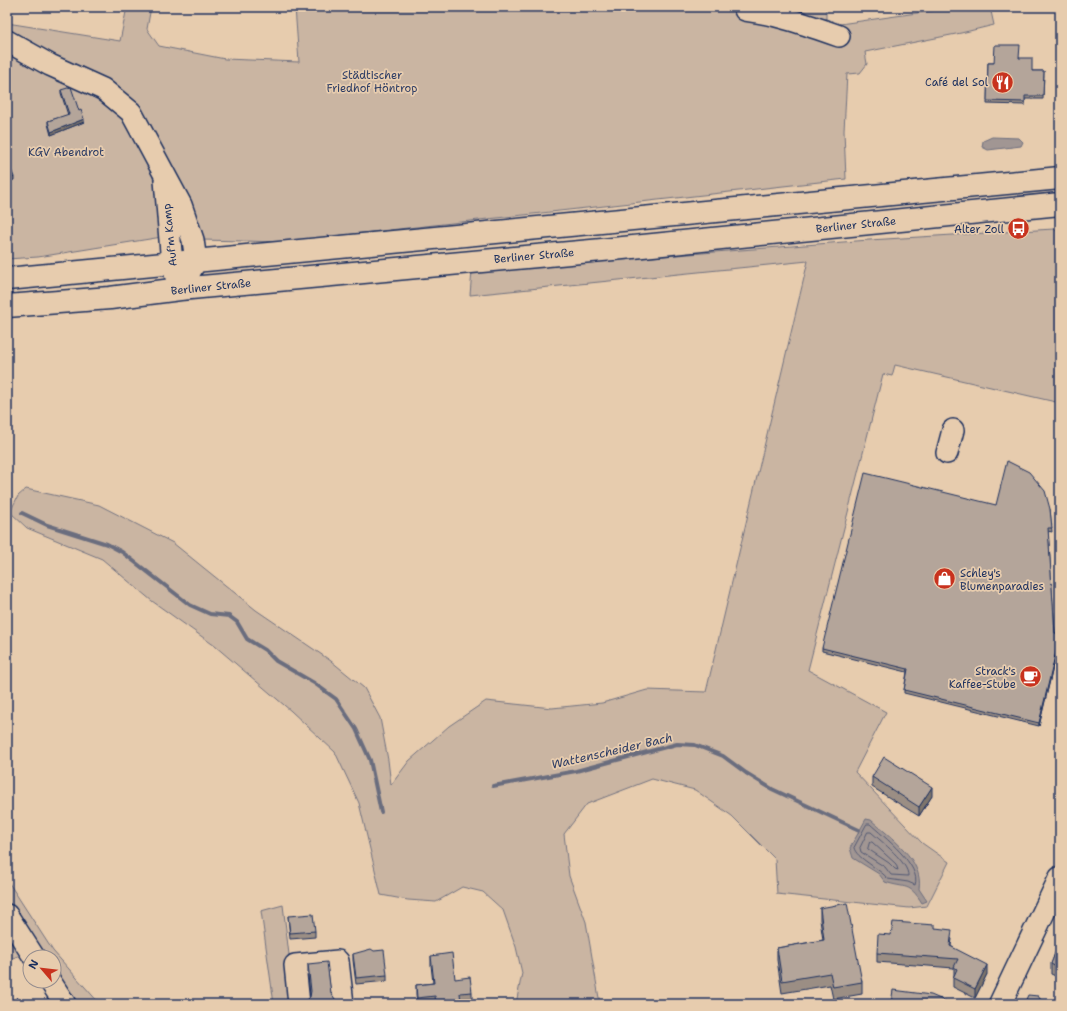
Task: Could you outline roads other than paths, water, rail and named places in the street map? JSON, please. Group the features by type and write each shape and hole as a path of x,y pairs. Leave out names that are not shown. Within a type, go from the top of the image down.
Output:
{"main road":[{"path":"7,279 1060,178"},
{"name":"Berliner Straße","path":"7,306 110,298 1060,204"},
{"path":"1000,1004 1060,878"}],"street":[{"path":"744,10 760,12 807,25 839,36"},
{"name":"Auf'm Kamp","path":"7,41 50,65 103,89 131,112 181,205 193,240 196,261 180,290"},
{"name":"Auf'm Kamp","path":"165,174 172,264 180,290"},
{"path":"948,453 953,430"},
{"path":"7,915 29,949"},
{"path":"299,1004 295,965 338,961 343,1004"},
{"path":"55,989 65,1004"}],"water":[{"path":"992,137 1019,138 1023,142 1021,146 988,150 982,147 983,141"},
{"path":"866,819 871,820 896,842 911,859 919,878 919,889 927,901 922,903 914,892 906,887 885,882 879,874 853,858 850,848"}],"waterway":[{"name":"Wattenscheider Bach","path":"22,513 47,525 107,544 122,552 190,605 210,614 229,616 237,622 247,639 265,650 276,661 314,683 336,699 356,729 370,760 381,812"},
{"name":"Wattenscheider Bach","path":"493,786 576,771 677,744 695,745 723,756 746,773 772,789 859,830"}],"place":[{"name":"Café del Sol","path":"1003,82"},
{"name":"Alter Zoll","path":"1019,229"},
{"name":"Schley's Blumenparadies","path":"945,579"},
{"name":"Strack's Kaffee-Stube","path":"1031,677"}],"park label":[{"name":"Städtischer Friedhof Höntrop","path":"372,81"},
{"name":"KGV Abendrot","path":"66,152"}]}
